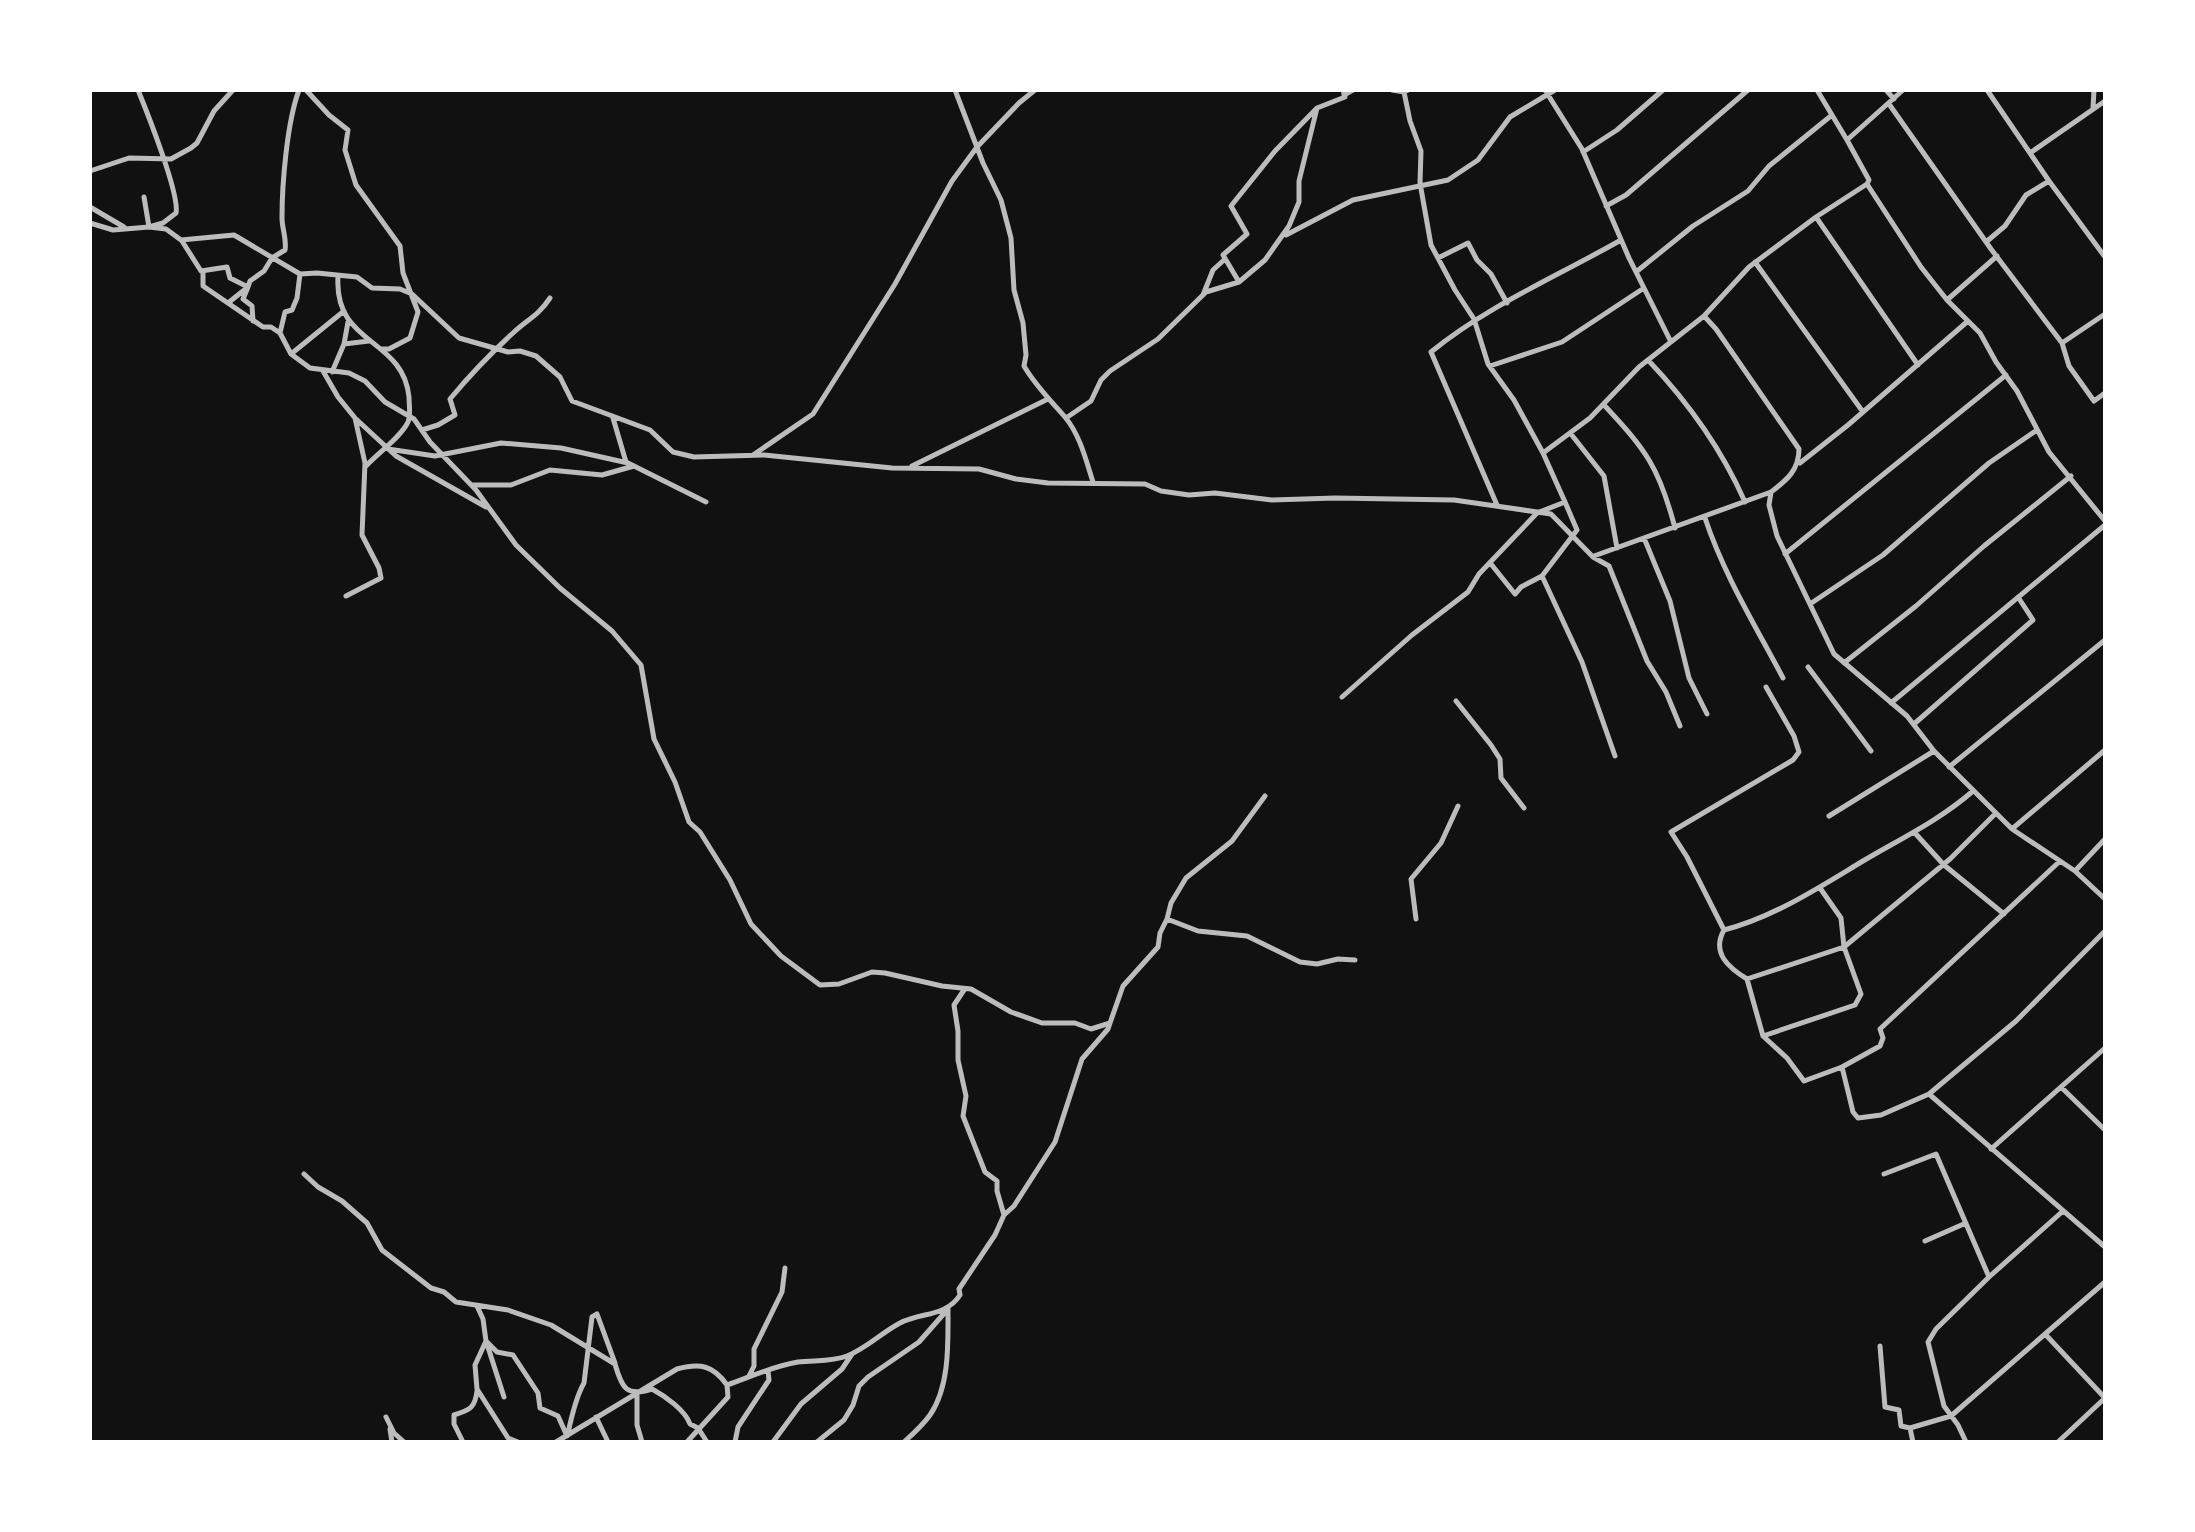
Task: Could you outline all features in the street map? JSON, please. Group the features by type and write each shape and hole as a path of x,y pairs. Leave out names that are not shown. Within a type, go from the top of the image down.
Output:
{"street":[{"path":"90,207 134,230 173,217 178,208 138,90"},
{"path":"90,171 129,158 171,159 197,143 214,111 233,90"},
{"path":"253,321 252,306 243,299 250,281 264,271 272,258 285,250 282,220 289,137 299,90"},
{"path":"306,90 348,130 345,150 356,185 400,246 403,273 418,312 412,334 399,345 382,349"},
{"path":"955,90 1001,200 1011,238 1011,269 1026,349 1024,366 1066,418 1080,442 1093,482"},
{"path":"752,456 813,414 895,284 952,181 977,147 1035,90"},
{"path":"1239,282 1223,255 1247,234 1231,206 1275,151 1317,108 1345,97 1343,93 1353,90"},
{"path":"1392,90 1406,91 1410,121 1421,151 1420,186 1431,245 1475,322 1490,366 1514,400 1543,453 1577,530 1542,576 1521,587 1515,594 1491,564"},
{"path":"1283,236 1353,200 1448,180 1478,160 1510,117 1546,92 1555,90"},
{"path":"1583,152 1617,130 1663,90"},
{"path":"1606,206 1626,195 1748,90"},
{"path":"1543,453 1571,434 1648,360 1704,316 1755,262 1867,184 1869,180 1817,90"},
{"path":"1886,90 1986,242 2062,343 2069,366 2094,401 2105,393"},
{"path":"1847,140 1903,90"},
{"path":"1987,90 2105,257"},
{"path":"2030,153 2104,102 2094,91"},
{"path":"2093,109 2094,91"},
{"path":"1546,92 1583,152 1621,240 1671,342"},
{"path":"1066,418 1091,401 1101,380 1110,371 1158,339 1203,295 1226,284 1239,282 1265,260 1283,236 1299,202 1299,181 1317,108"},
{"path":"1636,272 1693,226 1748,191 1769,166 1832,115"},
{"path":"1986,242 2005,226 2026,195 2049,181"},
{"path":"1867,184 1921,267 1947,300 1980,333 2017,391 2049,452 2071,476 2105,523 1891,703"},
{"path":"144,197 149,227"},
{"path":"1816,217 1918,365"},
{"path":"90,223 113,230 126,228"},
{"path":"149,227 166,229 181,240 203,271 203,286 253,321 280,333 291,354 310,368 349,373 365,381 385,402 406,412 471,485 516,545 560,588 612,631 641,665 654,739 675,782 689,822 700,832 730,880 751,924 781,956 820,985 839,984 872,972 885,973 896,978 909,977 977,992 1011,1012 1042,1023 1075,1023 1091,1029 1110,1023"},
{"path":"181,240 234,235 300,274 357,277 372,288 400,289 412,294 459,338 495,349 536,356 560,377 572,401 650,430 673,452 694,457 752,456 958,471 979,469 1016,479 1048,483 1145,484 1161,491 1189,495 1215,493 1272,500 1454,500 1551,514 1593,557 1609,566 1647,661 1666,692 1680,726"},
{"path":"1498,506 1431,352 1507,303 1621,240"},
{"path":"1438,258 1468,243 1507,303"},
{"path":"1947,300 1997,256"},
{"path":"1203,295 1213,270 1225,259"},
{"path":"1755,262 1863,412"},
{"path":"203,271 227,267 230,278 248,287"},
{"path":"280,333 285,312 292,310 297,298 300,274"},
{"path":"338,277 349,322 362,337 382,349 400,367 407,382 410,418 398,436 364,468"},
{"path":"228,303 248,287"},
{"path":"1490,366 1562,342 1644,288"},
{"path":"422,430 455,415 450,399 495,349 540,314 550,298"},
{"path":"291,354 344,311"},
{"path":"2062,343 2105,314"},
{"path":"1704,316 1799,449 1799,463"},
{"path":"1593,557 1771,492 1787,481 1799,463 1968,321"},
{"path":"332,372 349,322"},
{"path":"344,344 370,341"},
{"path":"1648,360 1697,420 1733,474 1745,502"},
{"path":"323,370 338,397 355,418 396,456 490,508"},
{"path":"1785,554 2006,375"},
{"path":"909,468 1048,399"},
{"path":"1604,405 1649,456 1665,488 1675,528"},
{"path":"613,417 626,462"},
{"path":"346,596 381,578 362,535 364,468 355,418"},
{"path":"1810,604 1883,555 1989,463 2037,430"},
{"path":"1571,434 1604,476 1617,548"},
{"path":"387,447 435,456 501,443 561,448 626,462 706,502"},
{"path":"471,485 511,485 550,470 602,475 634,466"},
{"path":"1844,663 2071,476"},
{"path":"1771,492 1769,505 1777,536 1834,654 1914,724 1934,751 2012,829 2075,871 2105,899"},
{"path":"1342,697 1412,635 1468,592 1479,574 1537,513 1565,502"},
{"path":"1705,517 1737,596 1783,678"},
{"path":"1644,538 1670,601 1689,678 1707,714"},
{"path":"1542,576 1582,662 1615,756"},
{"path":"1914,724 2033,620 2018,597"},
{"path":"1949,767 2105,640"},
{"path":"1808,667 1871,751"},
{"path":"1724,930 1671,832 1793,760 1799,752 1794,736 1766,687"},
{"path":"1456,701 1500,759 1501,778 1524,808"},
{"path":"2012,829 2105,750"},
{"path":"1829,816 1934,751"},
{"path":"1973,791 1953,808 1820,888 1753,922 1724,930 1719,940 1721,954 1728,966 1747,979 1763,1036 1787,1058 1804,1081 1842,1067 1880,1046 1883,1038 1880,1029 2060,861"},
{"path":"817,1442 844,1420 859,1386 919,1342 955,1303 960,1295 959,1289 995,1235 1004,1215 1014,1206 1055,1142 1082,1059 1108,1029 1123,986 1158,947 1171,903 1186,878 1232,841 1265,796"},
{"path":"1416,919 1411,879 1441,843 1458,806"},
{"path":"1747,979 1844,947 1944,865 1996,813"},
{"path":"1914,832 1944,865 2004,914"},
{"path":"2075,871 2105,839"},
{"path":"1763,1036 1855,1005 1861,994 1844,947 1841,918 1820,888"},
{"path":"1167,919 1198,931 1247,936 1300,962 1317,964 1338,959 1355,960"},
{"path":"1842,1067 1853,1112 1858,1118 1881,1115 1929,1094 2016,1021 2105,931"},
{"path":"966,989 954,1005 959,1040 958,1060 966,1096 963,1116 985,1172 997,1181 1004,1215"},
{"path":"1991,1149 2105,1048"},
{"path":"2061,1087 2105,1130"},
{"path":"1929,1094 2105,1247"},
{"path":"1884,1174 1936,1154 1989,1277"},
{"path":"304,1174 367,1223 382,1250 456,1302 508,1310 538,1320 589,1346 615,1364"},
{"path":"1966,1442 1944,1406 1928,1342 1936,1329 1989,1277 2063,1211"},
{"path":"1925,1241 1966,1223"},
{"path":"749,1377 754,1366 754,1349 782,1292 785,1268"},
{"path":"1880,1346 1885,1407 1899,1410 1901,1426 1910,1428 1951,1416 2105,1282"},
{"path":"477,1306 504,1397"},
{"path":"727,1385 795,1362 843,1358 900,1323 948,1309"},
{"path":"904,1442 931,1414 939,1397 945,1372 948,1309"},
{"path":"567,1436 584,1383 592,1317 597,1314 622,1385 637,1393 652,1389 687,1416 690,1424 698,1428 707,1442"},
{"path":"2045,1334 2105,1398 2058,1442"},
{"path":"463,1442 454,1424 454,1415 471,1409 476,1403 475,1365 486,1341"},
{"path":"486,1341 497,1352 513,1355 538,1393 540,1408 558,1416 567,1436"},
{"path":"773,1442 801,1404 842,1369 853,1354"},
{"path":"556,1442 677,1369 691,1365 718,1373 727,1385 728,1397 687,1442"},
{"path":"735,1442 738,1427 769,1380 768,1371"},
{"path":"477,1389 508,1438 518,1442"},
{"path":"637,1393 637,1425 642,1442"},
{"path":"392,1442 386,1417 394,1433 404,1442"},
{"path":"596,1417 608,1442"},
{"path":"1910,1428 1913,1442"}]}
